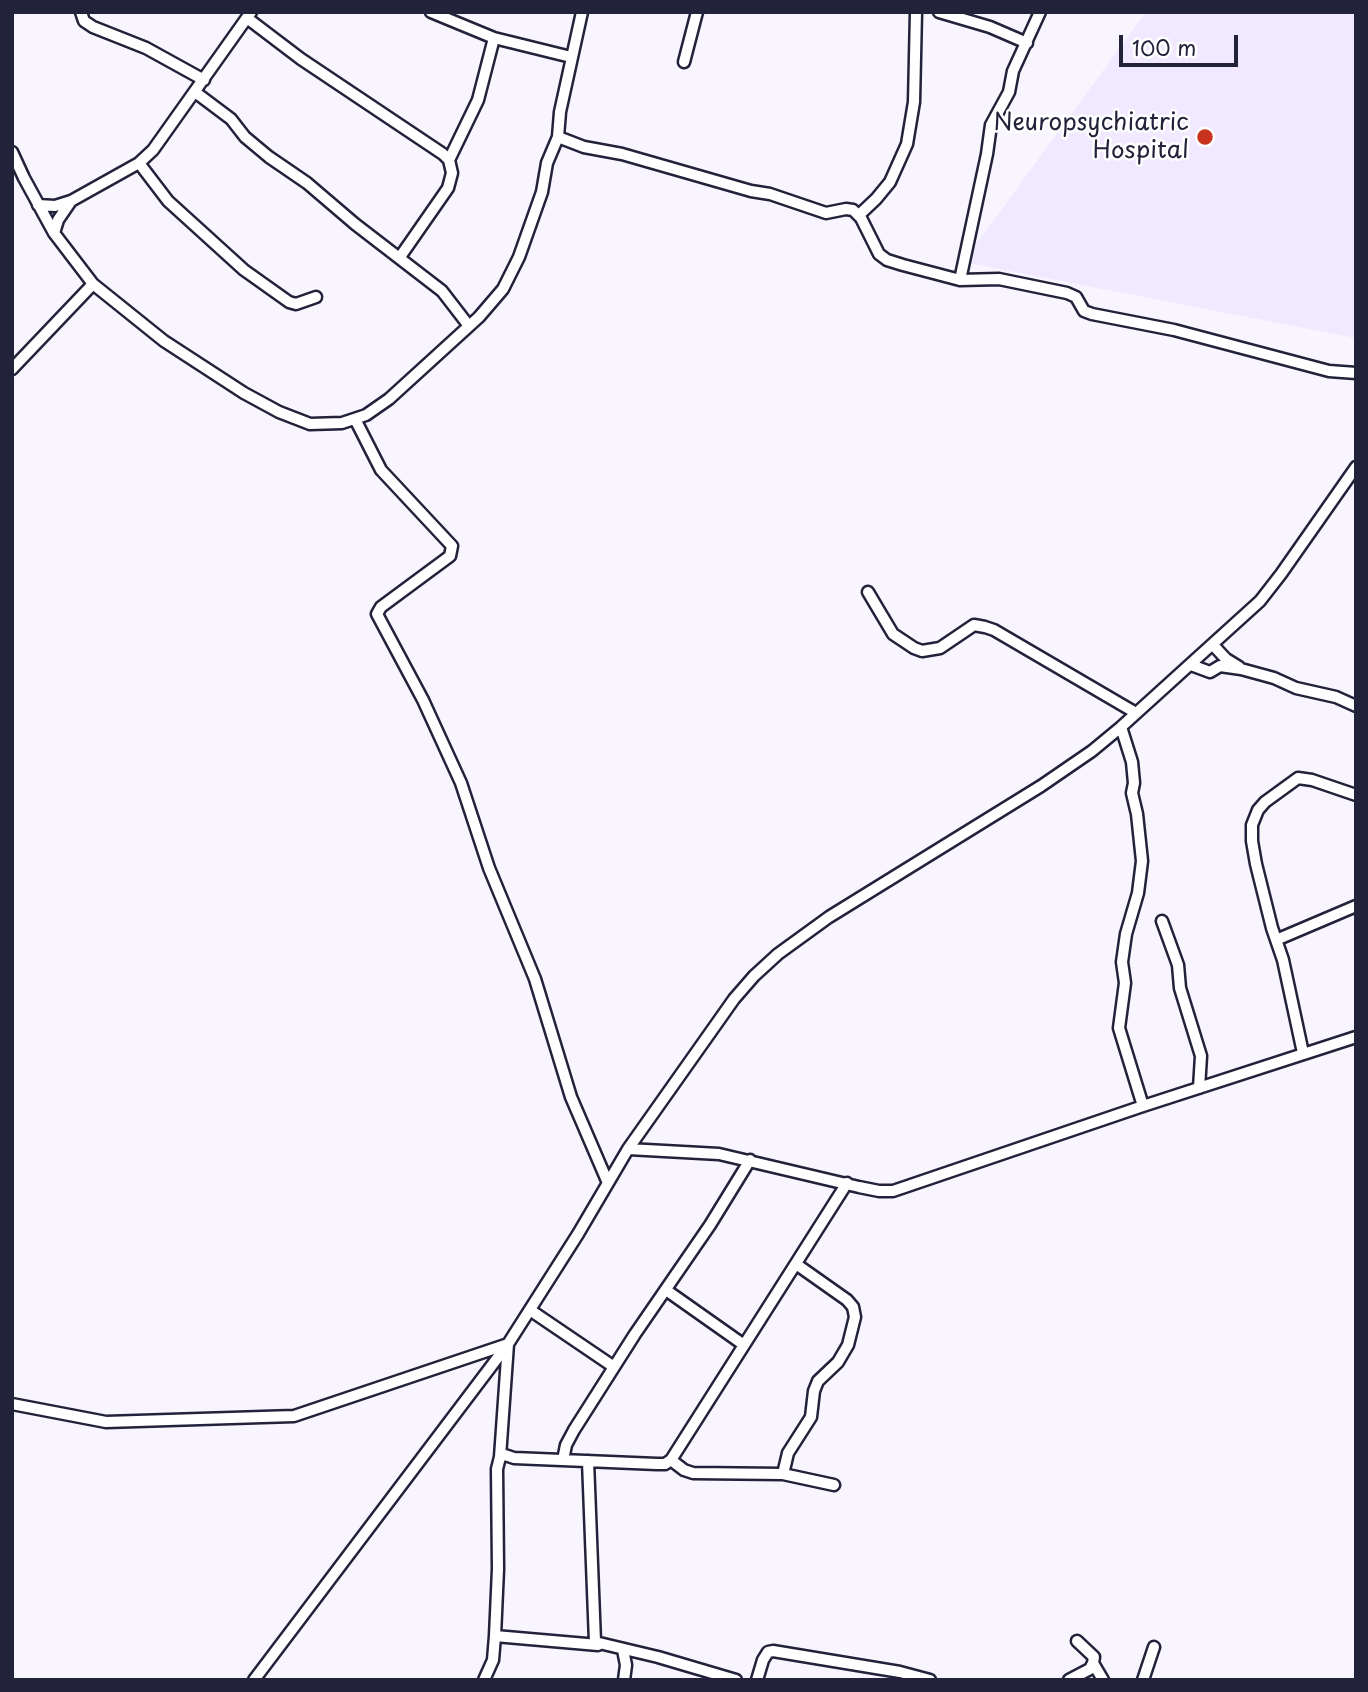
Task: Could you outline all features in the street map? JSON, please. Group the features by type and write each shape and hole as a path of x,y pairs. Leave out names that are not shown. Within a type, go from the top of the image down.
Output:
{"street":[{"path":"81,12 84,21 93,27 146,48 204,80"},
{"path":"431,12 494,38 570,57"},
{"path":"12,152 54,233 93,284 164,341 244,393 279,412 310,424 342,423 366,415 389,399 469,326 503,289 519,257 542,192 547,163 558,137 570,57 582,12"},
{"path":"684,62 697,12"},
{"path":"859,215 876,200 890,182 907,144 914,102 916,12"},
{"path":"939,12 990,27 1027,43"},
{"path":"960,280 991,125 1009,92 1013,71 1040,12"},
{"path":"38,205 55,206 71,201 139,163 153,150 249,15 301,59 443,153 449,160 452,173 448,188 400,257"},
{"path":"449,160 478,100 494,38"},
{"path":"195,92 231,119 245,137 269,157 307,183 442,291 469,326"},
{"path":"558,137 584,147 622,154 770,194 826,213 846,209 859,215 877,251 884,258 960,280 999,279 1067,293 1076,298 1084,311 1092,314 1174,330 1329,371 1356,373"},
{"path":"139,163 168,201 244,270 289,302 296,304 316,297"},
{"path":"54,233 58,220 71,201"},
{"path":"12,369 93,284"},
{"path":"355,419 381,470 452,546 450,556 382,607 377,614 423,700 461,783 489,868 535,979 571,1097 608,1182"},
{"path":"254,1680 508,1344 628,1149 734,999 764,966 829,917 1041,786 1092,751 1121,727 1260,601 1356,467"},
{"path":"868,592 893,634 914,648 931,651 945,646 974,625 985,627 1136,712"},
{"path":"1213,645 1226,659 1241,669"},
{"path":"1191,665 1210,672 1220,667 1241,669 1274,678 1296,688 1336,697 1356,706"},
{"path":"1121,727 1132,762 1132,793 1142,861 1138,893 1126,934 1122,962 1124,1004 1119,1028 1143,1106"},
{"path":"1303,1053 1283,960 1252,841 1252,825 1258,810 1298,778 1356,795"},
{"path":"1276,940 1356,906"},
{"path":"1162,921 1178,965 1180,988 1201,1056 1199,1088"},
{"path":"628,1149 694,1151 750,1160 879,1191 893,1191 1356,1037"},
{"path":"563,1460 566,1445 574,1430 750,1160"},
{"path":"500,1457 505,1455 665,1464 671,1460 847,1184"},
{"path":"783,1474 788,1453 811,1417 818,1381 838,1362 848,1345 855,1317 853,1307 847,1300 796,1264"},
{"path":"666,1290 744,1345"},
{"path":"530,1310 614,1367"},
{"path":"12,1404 106,1422 293,1416 508,1344"},
{"path":"484,1680 494,1660 498,1569 497,1469 508,1344"},
{"path":"671,1460 684,1471 693,1473 783,1474 834,1485"},
{"path":"588,1461 593,1638 598,1645"},
{"path":"495,1636 598,1645 658,1657 736,1680"},
{"path":"1069,1680 1090,1669 1093,1663 1094,1657 1077,1641"},
{"path":"1143,1680 1154,1647"},
{"path":"622,1650 626,1665 624,1680"},
{"path":"757,1680 763,1661 768,1652 773,1651 900,1672 930,1680"},
{"path":"1093,1663 1103,1680"}],"shaded area":[{"name":"Neuropsychiatric Hospital","path":"1146,12 1356,12 1356,338 963,262"}],"place":[{"name":"Neuropsychiatric Hospital","path":"1205,137"}]}
